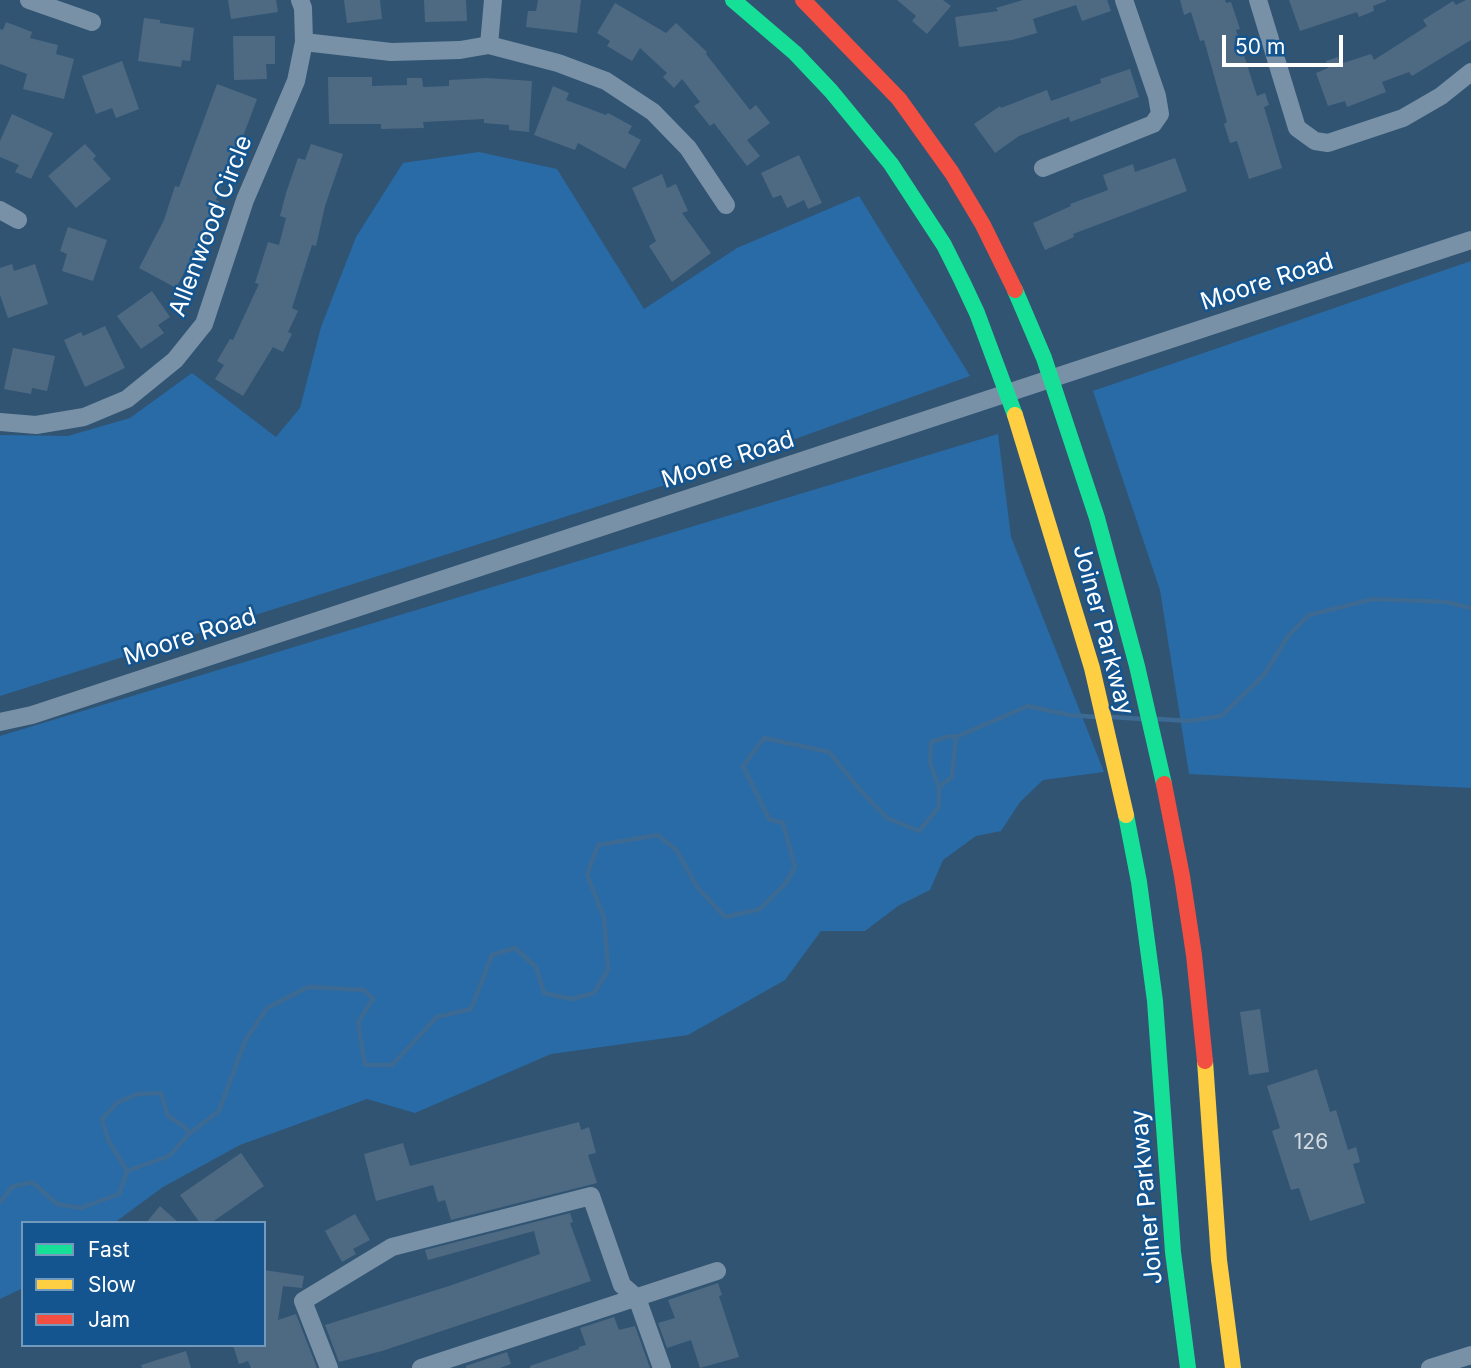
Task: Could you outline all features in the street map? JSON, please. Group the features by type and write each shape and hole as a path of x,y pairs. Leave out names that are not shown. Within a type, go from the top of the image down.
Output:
{"main road":[{"name":"Joiner Parkway","path":"733,0 795,53 831,91 891,164 944,245 977,313 1007,394 1092,667 1119,779 1139,882 1155,1001 1173,1252 1188,1368"},
{"name":"Joiner Parkway","path":"803,0 899,99 952,173 1004,264 1052,379 1097,518 1137,666 1162,773 1194,955 1203,1034 1219,1260 1233,1368"}],"street":[{"path":"29,0 92,22"},
{"name":"Allenwood Circle","path":"0,422 36,425 85,417 127,399 175,360 204,324 245,200 296,81 304,43 303,8 300,0"},
{"path":"489,45 493,0"},
{"path":"1043,169 1153,124 1160,114 1157,96 1124,0"},
{"path":"1258,0 1297,128 1315,141 1328,142 1403,118 1441,96 1471,72"},
{"path":"304,43 391,52 460,50 489,45 558,63 606,81 653,112 688,148 726,205"},
{"path":"0,210 18,220"},
{"name":"Moore Road","path":"0,722 45,710 1471,240"},
{"path":"329,1368 303,1301 392,1247 591,1196 622,1284 637,1298 662,1368"},
{"path":"421,1368 717,1271"},
{"path":"1430,1368 1471,1355"}],"shaded area":[{"path":"479,152 557,169 644,309 737,248 859,196 970,376 684,479 0,696 0,435 68,436 130,418 192,373 276,437 300,408 321,327 356,237 403,163"},
{"path":"1471,261 1471,788 1189,774 1160,590 1093,391"},
{"path":"998,434 1011,537 1104,772 1043,780 1020,802 1001,831 976,836 943,860 930,890 898,906 865,931 821,931 785,980 688,1035 551,1054 415,1113 367,1099 240,1145 163,1187 117,1221 21,1221 21,1289 0,1299 0,736"}],"building":[{"path":"228,0 276,0 278,12 231,19"},
{"path":"344,0 380,0 382,19 347,23"},
{"path":"424,0 466,0 467,21 425,22"},
{"path":"538,0 581,0 577,33 526,27 528,11 536,11"},
{"path":"897,0 943,0 951,6 927,34 912,21 916,16"},
{"path":"1023,0 1107,0 1111,11 1082,21 1076,5 1033,19 1037,33 1012,40 959,47 955,17 998,11 996,8"},
{"path":"1180,0 1231,2 1240,29 1236,30 1257,96 1265,93 1269,105 1264,107 1282,168 1249,179 1237,141 1230,143 1224,124 1227,122 1204,40 1200,41 1191,12 1184,15"},
{"path":"1289,0 1386,1 1373,6 1374,11 1359,17 1357,12 1300,31"},
{"path":"1471,0 1471,40 1412,76 1409,72 1382,82 1386,92 1347,107 1345,101 1328,106 1316,73 1328,68 1326,61 1338,57 1340,64 1371,54 1374,60 1427,26 1423,20 1453,1 1456,5"},
{"path":"615,3 666,33 676,23 707,52 750,110 756,105 770,123 747,140 760,156 747,166 714,123 710,126 694,106 700,102 682,79 674,88 663,77 667,73 640,48 632,61 607,46 610,41 597,33"},
{"path":"144,18 194,28 190,61 182,60 181,67 138,61"},
{"path":"6,22 32,32 30,38 58,45 56,54 74,59 64,99 23,89 27,74 0,64 0,29 3,30"},
{"path":"233,36 275,36 275,64 266,64 267,79 234,80"},
{"path":"122,61 139,109 116,118 112,108 96,114 82,76"},
{"path":"1130,69 1139,97 1070,122 1069,117 1019,136 995,153 974,124 1000,106 1001,108 1047,90 1051,101"},
{"path":"328,77 372,77 372,86 407,85 407,78 422,78 423,87 449,86 449,80 487,78 532,81 529,132 509,130 509,125 484,123 484,119 423,122 424,128 381,129 381,124 329,124"},
{"path":"217,84 257,99 242,139 239,137 216,200 219,201 202,253 192,272 186,269 176,288 139,268 164,220 175,186 179,187"},
{"path":"553,86 569,93 566,100 606,115 608,113 632,126 628,133 641,140 625,169 578,143 575,150 534,135"},
{"path":"12,114 53,133 31,179 15,172 19,165 0,157 0,141"},
{"path":"85,144 96,156 93,159 111,179 76,208 48,176"},
{"path":"311,144 343,154 325,206 316,246 312,245 292,308 298,311 288,332 292,334 283,352 273,347 243,396 215,379 224,365 217,361 230,339 233,340 259,284 255,283 268,242 279,245 286,218 280,216 286,193 298,158 305,160"},
{"path":"799,155 822,203 808,209 804,200 787,208 781,195 773,198 761,173"},
{"path":"1175,158 1187,191 1073,234 1074,237 1045,250 1033,223 1071,206 1070,204 1108,190 1103,175 1133,164 1135,172"},
{"path":"662,174 667,188 676,184 688,211 682,213 711,253 672,282 649,246 656,241 632,188"},
{"path":"68,227 107,240 93,281 62,271 67,254 60,251"},
{"path":"12,264 14,271 35,264 48,304 8,318 0,295 0,268"},
{"path":"152,291 170,317 158,325 164,333 141,349 117,316"},
{"path":"105,326 125,368 85,387 64,340 81,332 83,336"},
{"path":"13,348 55,356 47,391 32,388 31,394 4,389"},
{"path":"1260,1009 1269,1072 1249,1075 1240,1012"},
{"path":"1317,1069 1330,1112 1336,1110 1348,1150 1356,1147 1360,1162 1353,1164 1365,1203 1310,1221 1299,1188 1291,1190 1272,1131 1280,1128 1267,1086"},
{"path":"579,1122 581,1130 589,1127 596,1153 588,1155 597,1183 451,1220 445,1200 438,1202 433,1185 376,1201 364,1154 403,1143 410,1166"},
{"path":"241,1153 264,1186 214,1221 199,1221 180,1195"},
{"path":"160,1206 177,1221 148,1221"},
{"path":"570,1213 573,1222 570,1223 591,1281 382,1351 339,1362 325,1325 540,1254 534,1231 428,1260 425,1250"},
{"path":"355,1214 370,1240 353,1249 356,1254 342,1262 325,1231"},
{"path":"266,1270 304,1276 302,1288 283,1286 278,1320 296,1314 317,1368 251,1368 248,1361 239,1364 234,1347 266,1347"},
{"path":"718,1283 722,1295 719,1296 739,1357 700,1368 691,1340 667,1348 658,1323 675,1318 668,1300"},
{"path":"614,1317 619,1330 635,1326 650,1368 530,1368 586,1345 580,1328"},
{"path":"186,1351 191,1368 142,1368 141,1365"},
{"path":"507,1352 511,1364 500,1368 466,1368 466,1366"}],"waterway":[{"path":"1158,719 1189,721 1221,716 1264,675 1288,636 1309,615 1373,599 1446,602 1471,608"},
{"path":"0,1202 12,1187 32,1182 57,1204 81,1208 119,1194 127,1171 169,1156 190,1133 219,1111 245,1041 267,1008 308,987 364,990 373,999 358,1022 365,1065 392,1065 437,1017 471,1009 492,955 515,948 536,967 544,993 571,999 594,993 608,970 604,917 587,875 598,845 658,835 677,851 697,887 725,917 760,909 785,884 795,867 783,823 769,819 743,766 764,738 829,752 887,818 919,831 939,807 939,787 952,777 956,737 1028,706 1069,715 1096,717"},
{"path":"1112,717 1142,719"},
{"path":"939,787 930,763 931,742 950,736 956,737"},
{"path":"127,1171 108,1140 102,1119 118,1102 138,1094 161,1093 168,1116 190,1133"}],"traffic: fast":[{"path":"733,0 795,53 831,91 891,164 944,245 962,281 977,313 1015,415"},
{"path":"1015,290 1044,358 1097,518 1137,666 1164,784"},
{"path":"1126,815 1139,882 1155,1001 1173,1252 1188,1368"}],"traffic: slow":[{"path":"1015,415 1092,668 1126,815"},
{"path":"1205,1061 1219,1260 1233,1368"}],"traffic: jam":[{"path":"803,0 899,99 952,173 983,225 1015,290"},
{"path":"1164,784 1194,955 1205,1061"}]}
